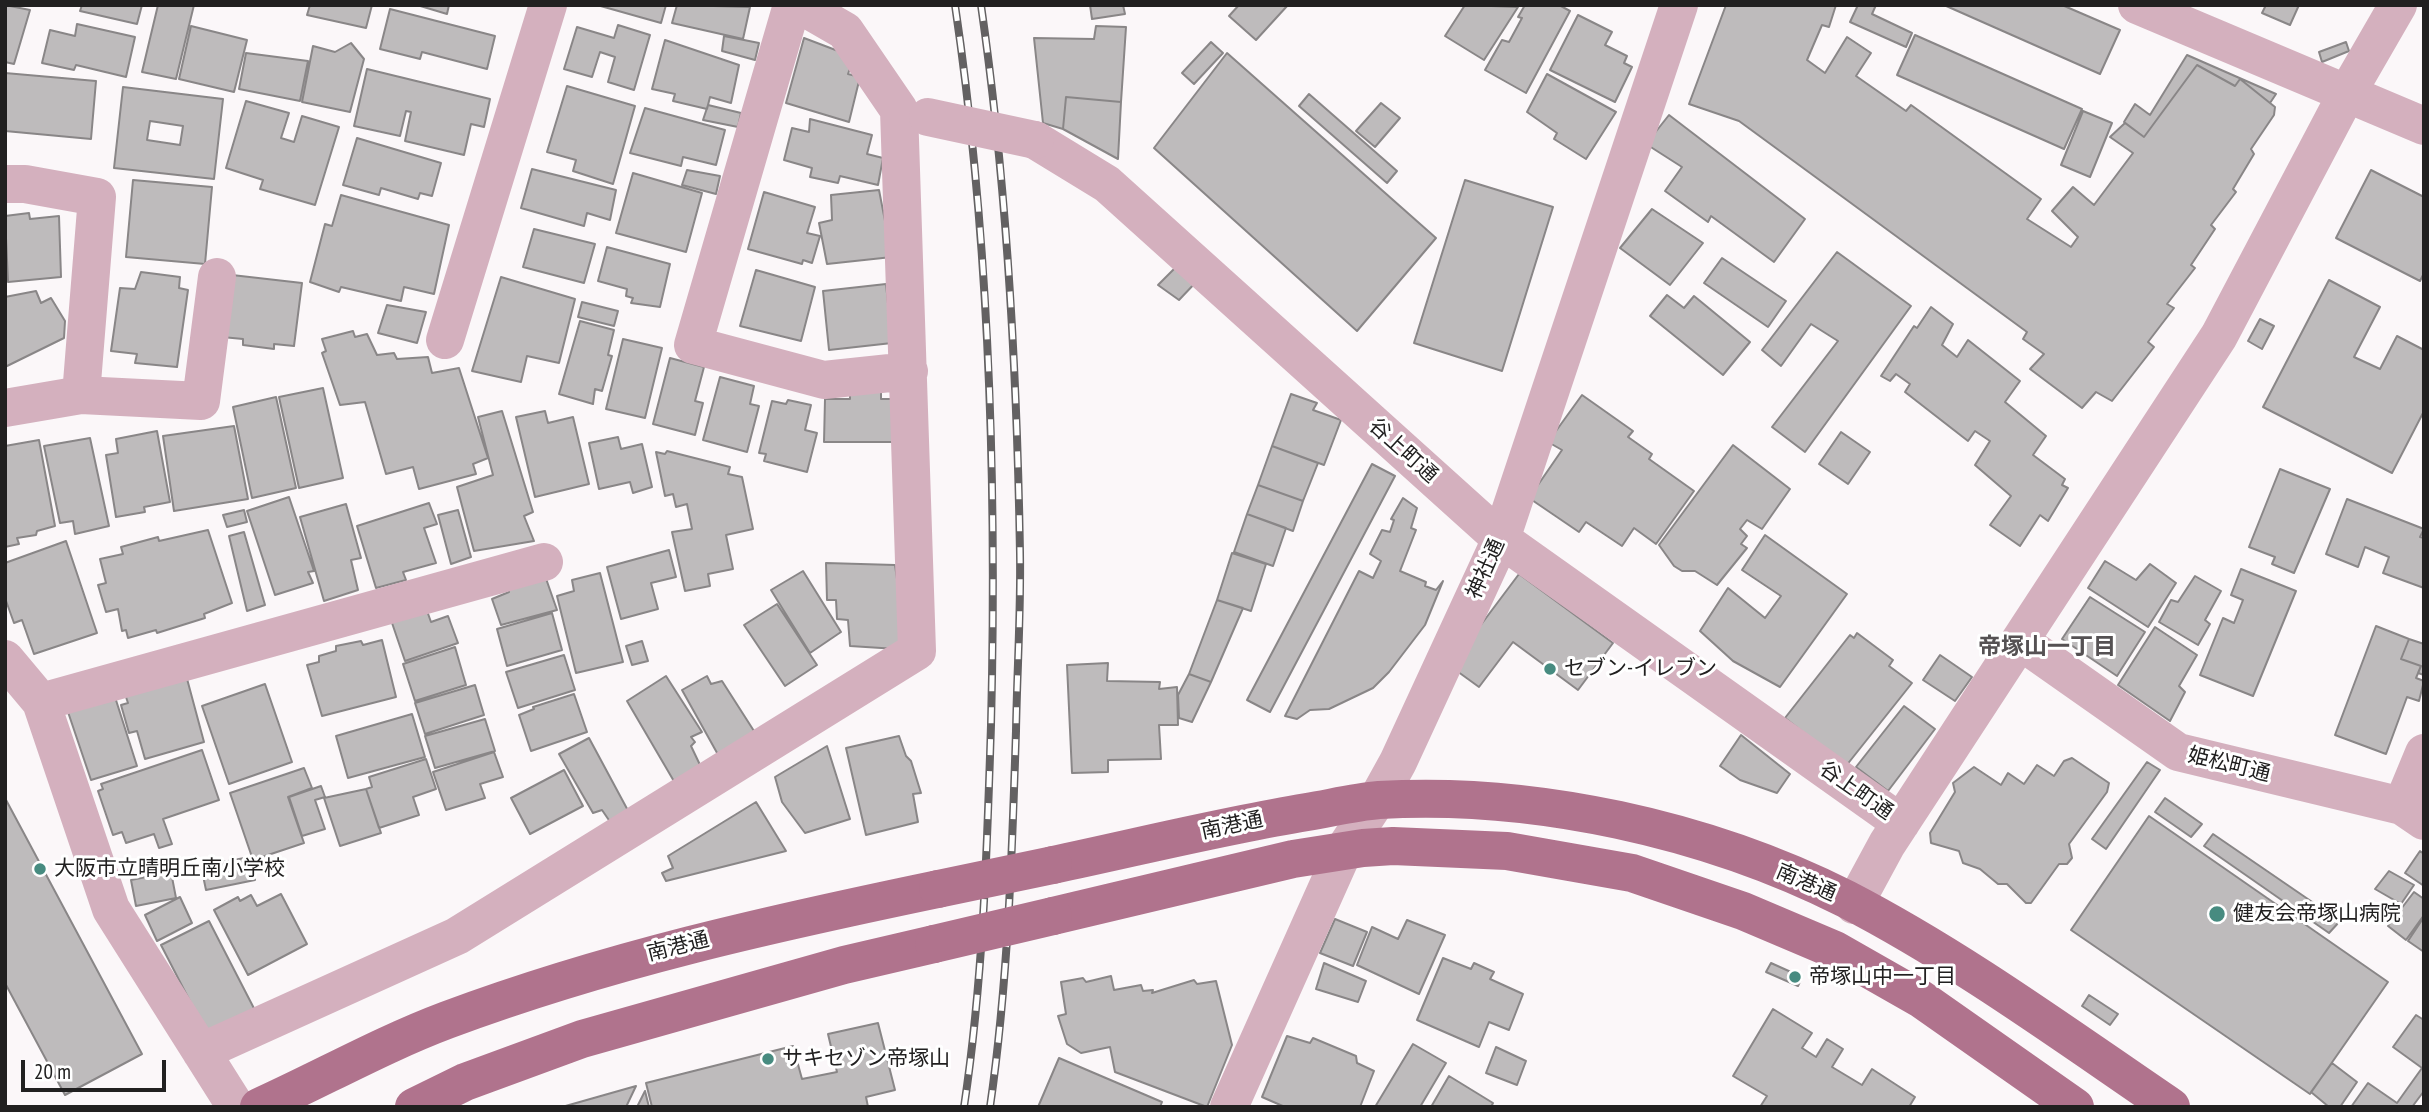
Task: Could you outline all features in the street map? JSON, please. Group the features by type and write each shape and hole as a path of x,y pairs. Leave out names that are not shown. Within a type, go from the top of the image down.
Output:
{"main road":[{"name":"南港通","path":"259,1107 444,1021 658,951 1251,821 1377,800 1488,800 1576,813 1660,829 1755,861 1854,905 1951,959 2171,1107"},
{"path":"414,1107 464,1082 582,1039 845,965 1344,849 1392,846 1507,851 1632,873 1744,911 1835,950 1921,999 2075,1107"}],"street":[{"path":"445,340 548,5"},
{"path":"792,5 693,345 824,380 909,371"},
{"path":"201,1052 457,936 917,651 909,371 914,113 845,31 800,5"},
{"name":"神社通","path":"1229,1107 1344,849 1377,800 1501,539 1679,5"},
{"path":"2137,5 2424,126"},
{"path":"1854,905 1900,823 2219,336 2346,95 2398,5"},
{"name":"谷上町通","path":"914,113 1035,139 1107,184 1501,539 1900,823"},
{"path":"5,184 25,184 97,197 81,395"},
{"path":"5,408 81,395 201,401 217,277"},
{"path":"41,702 544,562"},
{"name":"姫松町通","path":"2020,641 2178,752 2413,814"},
{"path":"5,659 41,702 111,909 236,1107"},
{"path":"2413,814 2424,753"}],"building":[{"path":"5,5 30,10 14,64 5,62"},
{"path":"82,5 142,5 137,24 80,11"},
{"path":"158,5 194,5 176,79 142,72"},
{"path":"310,5 372,5 366,28 307,15"},
{"path":"417,5 449,5 447,14"},
{"path":"597,5 666,5 661,23"},
{"path":"677,5 750,7 743,39 672,23"},
{"path":"1090,5 1123,5 1125,14 1092,19"},
{"path":"1239,5 1288,5 1256,40 1229,16"},
{"path":"1465,5 1518,7 1484,60 1445,36"},
{"path":"1525,5 1559,5 1570,11 1526,93 1485,70 1502,40 1509,42 1522,18 1518,17"},
{"path":"1726,5 1836,5 1829,27 1822,25 1807,60 1825,73 1847,37 1871,53 1856,76 1906,111 1911,105 2041,199 2027,219 2071,247 2078,237 2052,211 2073,187 2094,205 2133,153 2110,137 2125,123 2144,137 2197,65 2235,86 2240,79 2275,107 2274,115 2251,149 2254,154 2233,189 2236,192 2211,225 2215,229 2191,265 2195,268 2167,304 2174,308 2148,342 2154,347 2112,401 2096,392 2082,408 2030,369 2044,354 2023,339 2027,332 1739,121 1689,104"},
{"path":"1858,5 1876,5 1872,14 1912,33 1906,47 1850,22"},
{"path":"1944,5 2062,5 2120,30 2100,74"},
{"path":"2266,5 2299,5 2290,25 2262,13"},
{"path":"390,9 495,36 487,69 422,52 420,59 380,49"},
{"path":"1578,15 1612,32 1605,45 1627,56 1624,63 1632,67 1615,102 1550,70"},
{"path":"77,24 135,37 126,77 76,65 74,70 42,63 50,30 75,36"},
{"path":"618,25 650,35 634,90 608,82 615,57 600,52 592,77 564,69 577,27 614,38"},
{"path":"191,26 247,40 234,92 179,79"},
{"path":"1096,26 1126,27 1121,102 1066,97 1063,129 1043,123 1034,38 1094,39"},
{"path":"1915,35 2082,109 2064,149 1897,75"},
{"path":"724,36 759,43 755,60 722,51"},
{"path":"804,38 854,57 848,74 860,77 849,122 786,103"},
{"path":"665,40 739,65 731,103 710,97 707,109 673,101 675,94 652,89"},
{"path":"1211,42 1223,53 1194,84 1182,73"},
{"path":"2346,42 2349,51 2322,62 2319,52"},
{"path":"351,43 364,59 350,112 302,102 313,46 335,52"},
{"path":"246,53 308,61 300,101 239,89"},
{"path":"1227,53 1436,238 1357,331 1154,148"},
{"path":"2187,55 2276,94 2270,103 2240,79 2235,86 2197,65 2144,137 2124,122 2135,104 2150,115"},
{"path":"367,69 490,99 484,127 471,124 464,155 405,141 411,112 406,111 400,136 354,126"},
{"path":"5,73 96,81 91,139 5,131"},
{"path":"1547,74 1616,112 1586,159 1554,139 1557,133 1527,112"},
{"path":"567,86 635,106 613,184 573,171 576,160 547,152"},
{"path":"123,87 223,99 214,179 114,168","holes":["150,121 183,126 180,145 147,140"]},
{"path":"1309,94 1397,171 1387,183 1299,106"},
{"path":"1066,97 1121,102 1118,159 1063,129"},
{"path":"246,101 289,113 281,138 294,142 302,116 339,127 315,205 260,189 263,180 226,168"},
{"path":"1381,103 1400,118 1375,147 1356,131"},
{"path":"708,105 741,113 738,127 703,120"},
{"path":"645,108 725,130 716,165 683,157 681,166 630,153"},
{"path":"2083,111 2112,123 2090,177 2061,165"},
{"path":"1669,115 1805,219 1774,262 1711,216 1708,222 1665,191 1682,167 1646,144"},
{"path":"810,119 872,135 867,154 883,158 878,185 840,176 838,183 810,177 812,168 784,160 792,128 809,132"},
{"path":"357,138 441,163 432,196 420,193 418,199 381,188 379,195 343,185"},
{"path":"532,169 616,190 610,220 587,213 584,226 521,208"},
{"path":"687,170 720,176 716,194 682,185"},
{"path":"2371,170 2424,197 2424,273 2420,281 2336,238"},
{"path":"633,173 702,193 686,252 616,233"},
{"path":"133,180 212,187 205,264 126,257"},
{"path":"1465,180 1553,207 1502,371 1414,343"},
{"path":"879,190 892,257 827,264 819,223 832,220 831,195"},
{"path":"764,192 815,207 807,233 820,236 812,263 803,260 802,264 748,249"},
{"path":"341,195 449,225 434,294 404,287 401,301 341,287 339,292 310,282 325,224 332,226"},
{"path":"1652,209 1703,243 1670,285 1620,248"},
{"path":"29,213 30,219 59,216 61,277 8,282 5,216"},
{"path":"534,229 595,244 584,283 523,267"},
{"path":"607,247 670,264 660,307 631,303 633,298 626,296 627,289 598,281"},
{"path":"1837,252 1911,306 1805,452 1772,427 1838,341 1811,324 1781,366 1762,350"},
{"path":"1722,258 1786,301 1768,327 1704,283"},
{"path":"1178,265 1197,281 1179,300 1158,285"},
{"path":"756,270 815,287 801,341 740,326"},
{"path":"141,272 180,277 179,288 188,290 177,367 135,363 137,354 111,351 120,288 135,289"},
{"path":"232,275 302,283 294,346 274,344 274,349 243,345 243,339 222,337"},
{"path":"501,277 575,299 559,363 527,356 521,382 472,371"},
{"path":"2329,280 2380,307 2354,357 2380,369 2397,336 2424,350 2424,411 2392,473 2263,407"},
{"path":"886,284 892,343 829,350 823,291"},
{"path":"36,291 41,303 51,298 65,321 64,338 5,367 5,297"},
{"path":"1667,295 1684,308 1694,296 1750,342 1723,375 1650,316"},
{"path":"582,302 618,311 614,326 578,317"},
{"path":"387,305 426,312 417,343 378,333"},
{"path":"1931,307 1953,324 1942,345 1957,357 1968,340 2020,381 2005,402 2046,436 2033,455 2065,479 2062,485 2068,488 2048,521 2040,515 2020,546 1990,525 2011,496 1975,465 1990,441 1975,431 1968,441 1905,392 1910,384 1896,374 1890,381 1881,376 1914,326 1917,328"},
{"path":"2260,319 2274,326 2262,349 2248,341"},
{"path":"580,321 614,330 608,355 612,356 602,391 595,389 593,404 559,394"},
{"path":"353,331 355,337 367,334 377,355 394,353 397,359 428,357 432,373 459,368 488,458 473,464 476,474 419,489 413,467 386,474 365,402 340,405 322,353 326,351 322,339"},
{"path":"623,339 662,348 645,418 606,409"},
{"path":"670,358 704,367 695,401 703,403 695,435 653,424"},
{"path":"720,377 754,386 750,404 759,406 747,452 703,440"},
{"path":"323,388 343,478 299,488 279,397"},
{"path":"881,390 881,399 899,399 899,442 824,442 825,399 850,399 850,391"},
{"path":"1291,394 1317,403 1313,410 1341,420 1324,465 1272,446"},
{"path":"1582,395 1633,431 1628,437 1652,454 1649,459 1694,491 1656,544 1634,528 1622,546 1586,522 1579,532 1529,498 1562,450 1548,442"},
{"path":"276,397 296,488 252,498 233,407"},
{"path":"788,400 811,405 805,430 817,433 807,472 764,461 766,454 759,453 772,401 786,404"},
{"path":"502,411 533,512 524,516 534,541 474,551 457,487 493,475 478,417"},
{"path":"545,411 548,423 573,417 589,484 535,497 516,417"},
{"path":"234,426 248,499 174,511 163,436"},
{"path":"157,431 170,502 144,507 145,512 116,517 106,455 118,453 116,439"},
{"path":"1841,432 1870,452 1848,484 1819,464"},
{"path":"618,437 621,449 642,444 652,487 633,493 630,482 599,489 589,443"},
{"path":"90,438 109,526 75,534 73,521 60,523 44,446"},
{"path":"39,440 55,526 37,531 36,535 17,538 19,544 5,547 5,446"},
{"path":"1733,445 1790,489 1762,529 1747,520 1740,529 1747,536 1741,544 1747,548 1717,585 1695,571 1682,571 1674,566 1659,545"},
{"path":"1272,446 1318,463 1303,501 1258,485"},
{"path":"667,451 730,467 728,474 742,477 753,529 726,535 733,569 708,574 710,586 685,591 672,532 692,529 687,504 676,507 673,494 665,496 656,452 665,454"},
{"path":"1372,464 1395,476 1270,712 1247,700"},
{"path":"2280,469 2330,489 2294,573 2272,564 2275,557 2249,547"},
{"path":"1258,485 1303,501 1293,531 1247,514"},
{"path":"289,497 314,571 308,572 313,583 275,595 247,511"},
{"path":"1403,498 1417,508 1411,528 1416,530 1400,571 1426,582 1425,586 1436,590 1443,581 1425,625 1389,672 1373,688 1329,709 1310,710 1297,719 1285,716 1359,571 1373,578 1381,561 1370,554 1382,530 1390,532 1394,520 1391,519"},
{"path":"2347,499 2424,529 2420,537 2424,538 2424,588 2383,573 2389,557 2365,547 2358,567 2326,554"},
{"path":"429,503 437,524 424,528 436,563 403,572 406,580 376,588 357,526"},
{"path":"346,504 361,558 351,560 358,590 324,601 300,517"},
{"path":"244,510 247,522 227,527 223,515"},
{"path":"458,510 471,557 451,564 438,515"},
{"path":"1247,514 1286,528 1273,566 1234,552"},
{"path":"208,530 232,603 204,614 205,618 157,633 156,630 128,638 126,630 122,631 118,609 106,612 98,585 106,583 100,559 123,554 121,547 158,537 159,541"},
{"path":"244,532 265,605 247,611 229,536"},
{"path":"1765,535 1847,594 1780,687 1733,661 1700,631 1728,588 1765,618 1781,596 1742,570"},
{"path":"66,541 97,633 34,654 22,620 14,623 5,598 5,563"},
{"path":"669,550 676,577 651,583 658,609 621,619 607,567"},
{"path":"1232,553 1266,564 1251,611 1217,600"},
{"path":"2105,561 2136,580 2150,564 2176,583 2148,627 2088,588"},
{"path":"826,563 895,565 906,641 897,649 850,646 848,620 837,619 836,600 827,600"},
{"path":"2241,569 2296,591 2253,696 2200,675 2223,618 2234,623 2243,600 2231,595"},
{"path":"543,570 557,610 501,625 492,599 509,592 508,581"},
{"path":"803,571 841,632 810,653 771,590"},
{"path":"600,573 623,662 576,673 557,596 574,591 572,580"},
{"path":"1519,574 1613,643 1578,690 1513,642 1479,687 1450,666"},
{"path":"2195,576 2221,591 2205,620 2210,624 2198,645 2159,622 2171,600 2178,602"},
{"path":"2090,597 2145,632 2117,676 2062,639"},
{"path":"1217,600 1243,608 1211,682 1189,674"},
{"path":"777,604 817,665 785,686 744,625"},
{"path":"426,608 431,622 448,616 458,643 405,661 391,620"},
{"path":"552,613 562,650 507,666 497,629"},
{"path":"2376,626 2409,639 2401,659 2421,666 2416,678 2424,681 2419,701 2407,697 2386,754 2335,735"},
{"path":"2155,627 2197,655 2179,686 2185,692 2170,721 2118,685"},
{"path":"1857,633 1893,660 1889,666 1912,683 1846,766 1785,718 1850,635 1854,638"},
{"path":"1987,636 1995,642 1987,653 1978,646"},
{"path":"2409,639 2424,644 2424,675 2418,673 2421,666 2401,659"},
{"path":"382,640 396,697 322,716 307,665 319,662 319,656 336,651 336,646 361,641 363,645"},
{"path":"642,641 648,661 632,665 626,646"},
{"path":"455,647 466,685 415,701 403,664"},
{"path":"564,655 575,690 518,708 506,672"},
{"path":"1940,655 1972,677 1955,701 1923,680"},
{"path":"1108,663 1107,681 1160,682 1159,689 1177,687 1178,725 1159,725 1161,759 1108,760 1108,772 1072,773 1067,665"},
{"path":"1189,674 1211,682 1192,722 1179,718 1178,695"},
{"path":"186,675 204,742 145,759 137,731 129,733 121,705 128,703 124,691"},
{"path":"666,676 702,732 691,737 695,742 691,746 701,767 675,783 627,701"},
{"path":"707,676 711,684 722,681 754,731 721,760 682,690"},
{"path":"265,684 292,762 229,784 202,706"},
{"path":"475,685 484,715 425,734 415,703"},
{"path":"574,694 587,732 531,751 519,715 534,709 533,707"},
{"path":"115,697 137,766 91,780 68,712"},
{"path":"1904,706 1935,729 1888,791 1856,767"},
{"path":"412,714 425,757 348,778 336,736"},
{"path":"485,719 495,751 435,768 425,736"},
{"path":"1741,735 1790,774 1777,793 1740,780 1720,766"},
{"path":"899,736 906,756 911,761 921,793 913,794 918,822 866,835 846,748"},
{"path":"589,738 632,818 615,829 602,810 593,813 559,754"},
{"path":"827,746 850,819 805,833 782,802 775,777"},
{"path":"202,750 219,800 163,819 172,844 159,848 154,834 126,843 122,832 113,835 98,791 103,789 101,784"},
{"path":"494,752 503,777 480,784 485,798 446,810 433,772"},
{"path":"2072,758 2109,783 2107,792 2069,844 2072,858 2067,864 2059,864 2031,903 2026,903 2007,884 1998,884 1980,869 1963,863 1959,851 1931,843 1930,833 1955,792 1953,783 1974,767 2001,785 2008,773 2024,784 2037,765 2054,776 2064,761"},
{"path":"426,759 436,789 413,797 419,815 379,828 366,789 372,787 369,777"},
{"path":"2147,762 2160,770 2106,849 2092,839"},
{"path":"304,768 312,788 288,797 304,843 253,860 230,793"},
{"path":"564,770 583,806 530,834 511,798"},
{"path":"321,786 325,797 315,800 325,829 302,836 289,797"},
{"path":"366,789 381,833 340,846 324,798"},
{"path":"5,798 142,1054 65,1095 5,983"},
{"path":"2165,798 2202,824 2191,837 2155,812"},
{"path":"756,802 786,851 666,881 662,873 673,868 668,856"},
{"path":"2149,816 2388,982 2310,1094 2071,930"},
{"path":"2213,834 2340,921 2329,933 2204,846"},
{"path":"2420,851 2424,854 2424,886 2405,873"},
{"path":"250,857 255,880 206,890 201,866"},
{"path":"2389,871 2414,885 2401,904 2375,889"},
{"path":"171,872 176,898 136,906 131,880"},
{"path":"2414,892 2424,899 2424,915 2406,940 2388,926"},
{"path":"281,894 307,944 248,975 214,910 238,897 240,901 251,895 257,906"},
{"path":"180,897 192,923 157,941 145,915"},
{"path":"2424,917 2424,952 2408,941"},
{"path":"1335,919 1367,932 1353,966 1320,953"},
{"path":"1407,920 1445,935 1419,994 1357,965 1372,927 1398,939"},
{"path":"209,921 261,1022 213,1046 161,945"},
{"path":"1443,958 1471,969 1474,963 1494,972 1490,979 1523,994 1509,1030 1489,1022 1479,1047 1417,1020"},
{"path":"1324,963 1366,981 1358,1002 1316,989"},
{"path":"1771,963 1802,977 1798,986 1766,972"},
{"path":"1111,976 1114,990 1141,985 1143,991 1153,990 1152,993 1194,980 1197,984 1216,981 1232,1045 1207,1107 1115,1072 1110,1047 1081,1053 1067,1044 1058,1016 1066,1014 1061,982 1083,978 1086,982"},
{"path":"2089,995 2118,1014 2110,1025 2082,1006"},
{"path":"1773,1009 1812,1033 1802,1048 1816,1057 1827,1039 1843,1049 1832,1067 1862,1085 1872,1069 1915,1097 1909,1107 1760,1107 1767,1096 1733,1076"},
{"path":"2416,1015 2424,1020 2424,1091 2412,1107 2351,1107 2368,1083 2397,1103 2422,1068 2393,1047"},
{"name":"サキセゾン帝塚山","path":"878,1023 895,1090 866,1097 868,1107 652,1107 646,1083 793,1046 802,1079 837,1072 828,1034"},
{"path":"1287,1036 1310,1043 1313,1038 1356,1056 1357,1063 1374,1071 1360,1107 1285,1107 1262,1097"},
{"path":"1413,1044 1446,1063 1420,1107 1375,1107"},
{"path":"1496,1047 1526,1061 1517,1085 1486,1073"},
{"path":"1059,1058 1162,1102 1160,1107 1038,1107"},
{"path":"2332,1063 2357,1082 2340,1107 2329,1107 2311,1092"},
{"path":"1449,1076 1493,1103 1491,1107 1431,1107"},
{"path":"636,1086 626,1107 562,1107"},
{"path":"645,1091 649,1107 637,1107"}],"railway":[{"path":"955,5 967,94 983,274 993,545 986,868 976,1012 964,1107"},
{"path":"981,5 998,141 1009,279 1020,553 1008,919 990,1107"}],"place":[{"name":"セブン-イレブン","path":"1550,669"},
{"name":"大阪市立晴明丘南小学校","path":"40,869"},
{"name":"健友会帝塚山病院","path":"2217,914"},
{"name":"帝塚山中一丁目","path":"1795,977"},
{"name":"サキセゾン帝塚山","path":"768,1059"}],"district":[{"name":"帝塚山一丁目","path":"2047,647"}]}
